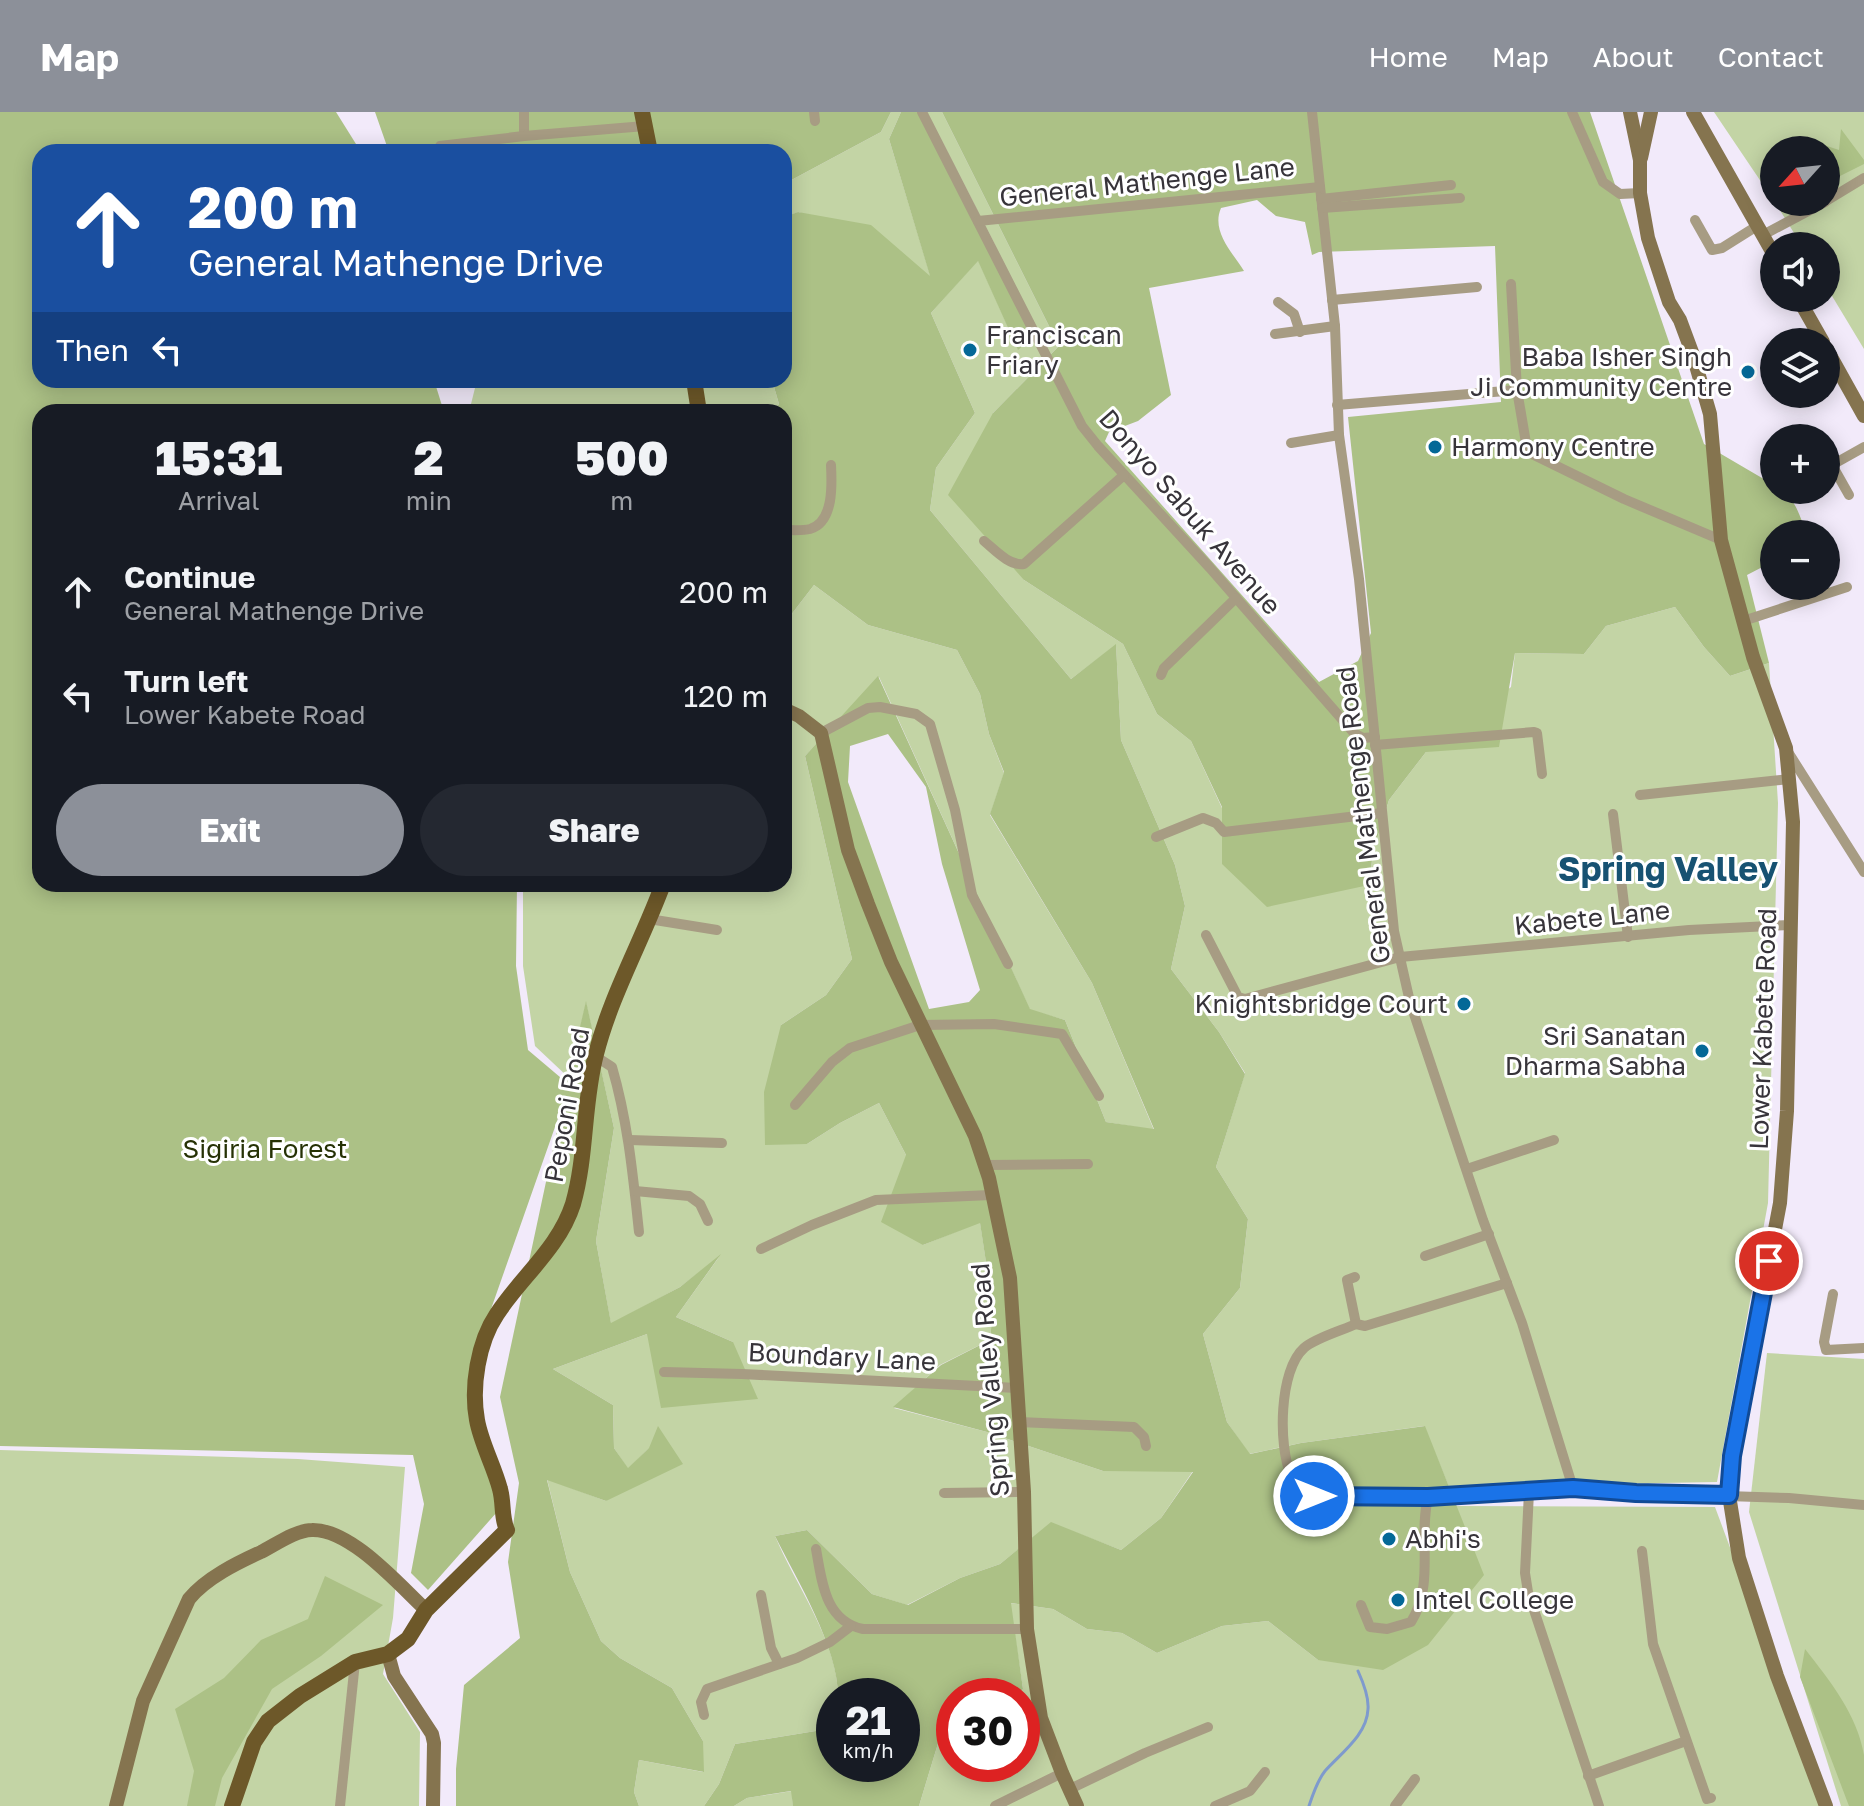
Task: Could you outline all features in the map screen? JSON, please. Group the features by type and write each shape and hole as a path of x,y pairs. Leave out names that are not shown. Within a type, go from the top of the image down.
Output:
{"main road":[{"path":"643,119 648,144"},
{"name":"Peponi Road","path":"232,1806 259,1730 300,1696 355,1662 388,1654 412,1636 426,1610 507,1530 502,1521 504,1504 499,1484 477,1420 478,1364 495,1315 554,1242 572,1207 583,1162 595,1056 610,1008 660,892"}],"street":[{"path":"524,112 524,136"},
{"name":"Donyo Sabuk Avenue","path":"922,112 1082,426 1354,733 1375,741"},
{"name":"General Mathenge Road","path":"1312,112 1335,326 1339,435 1359,579 1394,931 1410,1002 1507,1283 1573,1488"},
{"path":"1572,112 1603,182 1620,194 1640,193"},
{"name":"Lower Kabete Road","path":"1630,112 1640,160 1640,193 1648,238 1669,302 1680,320 1693,355 1710,414 1721,540 1743,621 1786,748 1793,822 1787,1111 1780,1203 1732,1456 1729,1495 1739,1558 1777,1676 1826,1806"},
{"name":"Lower Kabete Road","path":"1640,160 1651,112"},
{"path":"1693,112 1760,231"},
{"path":"457,144 643,119"},
{"path":"1840,193 1864,178"},
{"path":"1322,204 1451,185"},
{"name":"General Mathenge Lane","path":"978,221 1320,187"},
{"path":"1322,204 1460,198"},
{"path":"1695,220 1712,250 1794,216"},
{"path":"1511,284 1517,390 1526,443 1532,454 1624,499 1721,540"},
{"path":"1332,300 1477,287"},
{"path":"1278,302 1294,314 1300,332"},
{"path":"1275,334 1335,326"},
{"path":"1840,373 1864,416"},
{"path":"1337,405 1517,390"},
{"path":"1291,443 1339,435"},
{"path":"1849,495 1832,465 1864,447"},
{"path":"792,530 812,529 826,512 831,497 831,465"},
{"path":"984,541 1012,563 1018,566 1024,564 1124,475"},
{"path":"1743,621 1847,587"},
{"path":"1161,675 1164,668 1236,598"},
{"path":"792,713 821,733 868,708 880,707 916,714 930,724 955,810 972,895 1008,964"},
{"path":"1375,741 1534,732 1537,733 1542,774"},
{"name":"Spring Valley Road","path":"821,733 848,850 891,962 975,1136 985,1165 1010,1278 1024,1492 1027,1629 1041,1718 1077,1806"},
{"path":"1786,748 1864,872"},
{"path":"1640,795 1789,779"},
{"path":"1156,837 1203,818 1216,823 1224,832 1382,813"},
{"path":"1613,814 1628,937"},
{"path":"649,919 717,930"},
{"name":"Kabete Lane","path":"1206,935 1238,997 1245,999 1400,957 1689,930 1790,925"},
{"path":"795,1105 832,1062 850,1048 920,1025 994,1024 1062,1034 1099,1096"},
{"path":"595,1056 612,1067 630,1140 639,1232"},
{"path":"630,1140 722,1143"},
{"path":"1467,1169 1554,1140"},
{"path":"985,1165 1088,1164"},
{"path":"635,1191 689,1196 700,1204 708,1221"},
{"path":"761,1249 876,1200 991,1195"},
{"path":"1425,1256 1489,1234"},
{"path":"1355,1277 1347,1280 1356,1324"},
{"path":"1507,1283 1378,1324 1356,1324 1305,1347 1294,1363 1282,1424 1290,1473 1299,1486 1314,1496 1428,1497 1573,1488 1864,1505"},
{"path":"1833,1294 1824,1347 1828,1350 1864,1348"},
{"name":"Boundary Lane","path":"664,1372 1017,1388"},
{"path":"1019,1422 1134,1427 1144,1437 1146,1446"},
{"path":"944,1493 1024,1492"},
{"path":"1529,1492 1525,1573 1528,1592 1599,1806"},
{"path":"1361,1605 1370,1627 1387,1629 1411,1622 1418,1611 1424,1594 1428,1497"},
{"path":"116,1806 143,1701 189,1599 200,1588 244,1559 309,1529 330,1532 358,1549 426,1610"},
{"path":"816,1549 823,1592 834,1611 851,1626 863,1629 1027,1629"},
{"path":"1642,1551 1653,1644 1707,1799 1711,1798"},
{"path":"761,1595 771,1648 779,1664"},
{"path":"704,1715 701,1702 707,1689 830,1642 851,1626"},
{"path":"388,1654 394,1676 432,1734 433,1806"},
{"path":"340,1806 355,1662"},
{"path":"1070,1789 1208,1727"},
{"path":"1588,1776 1686,1741"},
{"path":"1215,1806 1250,1791 1265,1772"},
{"path":"995,1806 1062,1773"},
{"path":"1395,1806 1415,1779"}],"green space":[{"name":"Sigiria Forest","path":"0,112 336,112 356,144 32,144 32,388 436,388 442,404 32,404 32,892 517,892 516,966 528,1050 567,1083 586,1001 614,1128 596,1241 611,1323 680,1287 721,1254 676,1317 733,1342 758,1399 661,1408 647,1334 553,1369 613,1405 614,1448 628,1468 649,1448 658,1426 683,1464 606,1501 547,1480 570,1572 601,1641 620,1658 672,1688 703,1741 704,1772 639,1760 634,1792 639,1806 456,1806 456,1769 464,1685 520,1638 508,1562 519,1483 500,1397 562,1107 471,1366 496,1487 497,1512 428,1590 411,1573 424,1504 413,1455 0,1446"},
{"path":"375,112 891,112 881,132 792,180 792,144 386,144"},
{"path":"891,112 901,112 889,139 931,278 799,212 792,214 792,180 881,132"},
{"path":"901,112 927,112 1039,332 1018,350 978,261 931,313 975,413 936,468 930,510 1071,679 1116,644 1121,740 1175,865 1185,906 1171,969 1219,1032 1245,1074 1216,1167 1248,1219 1240,1288 1203,1334 1227,1422 1250,1454 1301,1443 1425,1426 1484,1575 1428,1645 1383,1670 1318,1660 1268,1621 1222,1626 1157,1653 1122,1633 1087,1629 1053,1609 1011,1603 1021,1678 936,1678 936,1750 919,1806 793,1806 791,1791 747,1798 734,1806 704,1806 719,1784 735,1744 816,1731 816,1782 920,1782 920,1678 836,1678 824,1635 775,1536 807,1530 872,1594 908,1605 960,1578 1000,1564 1051,1522 1121,1550 1161,1518 1193,1472 1103,1471 987,1432 893,1407 941,1365 990,1340 993,1308 980,1223 923,1245 881,1222 906,1155 879,1103 807,1144 765,1145 764,1092 781,1025 826,995 852,959 805,756 878,676 1030,1009 1065,1020 1106,1122 1154,1129 1092,983 990,814 1004,772 989,734 980,694 957,650 868,625 814,585 792,614 792,404 779,404 774,388 792,388 792,214 798,212 871,225 930,276 889,139","holes":["888,734 926,787 942,864 980,990 969,1002 929,1009 848,782 850,746"]},
{"path":"927,112 942,112 1059,346 993,413 1024,580 1123,644 1157,714 1191,741 1222,808 1223,864 1369,885 1373,852 1389,800 1426,752 1511,687 1515,653 1584,654 1606,626 1675,607 1730,676 1769,663 1778,803 1768,1203 1717,1482 1449,1487 1424,1426 1301,1443 1249,1454 1227,1422 1203,1334 1240,1288 1248,1219 1216,1167 1245,1073 1219,1032 1171,969 1185,906 1175,865 1121,740 1116,645 1071,679 930,510 936,468 975,413 931,313 978,260 1018,349 995,245"},
{"path":"942,112 1590,112 1704,444 1760,477 1760,504 1794,504 1801,520 1760,520 1760,568 1747,575 1769,663 1730,676 1675,607 1606,626 1584,654 1515,653 1499,747 1426,752 1389,800 1373,852 1369,885 1267,907 1222,864 1222,807 1191,741 1157,714 1123,644 1024,580 948,495 993,413 1059,346","holes":["1257,200 1276,216 1305,222 1312,255 1319,252 1495,246 1501,402 1348,417 1371,633 1358,661 1319,682 1105,441 1109,432 1138,421 1171,395 1149,288 1244,271 1221,233 1221,208"]},
{"path":"1714,112 1864,112 1864,349 1840,309 1840,232 1793,232 1784,216 1840,216 1840,136 1760,136 1760,180"},
{"path":"1841,129 1864,164 1840,176"},
{"path":"475,388 774,388 779,404 471,404"},
{"path":"814,585 868,625 957,650 980,694 989,734 1004,773 990,815 1092,983 1154,1130 1106,1122 1065,1020 1030,1010 879,677 805,756 852,959 826,995 781,1025 807,1144 879,1103 906,1155 923,1245 980,1222 993,1308 990,1340 940,1365 894,1408 987,1432 1103,1471 1193,1471 1161,1518 1121,1550 1051,1523 1000,1564 960,1578 907,1605 872,1594 807,1530 775,1536 823,1634 836,1676 816,1678 816,1731 735,1744 719,1784 704,1806 639,1806 634,1792 639,1760 703,1772 703,1741 672,1688 620,1658 601,1641 570,1572 547,1479 606,1501 649,1448 628,1469 614,1448 613,1405 553,1369 647,1334 733,1342 676,1317 719,1257 680,1287 611,1324 596,1241 614,1128 586,1003 569,1078 535,1046 523,966 523,892 792,892 792,614"},
{"path":"1767,1353 1864,1359 1864,1806 1841,1806 1749,1512"},
{"path":"0,1450 298,1459 405,1467 393,1618 383,1674 420,1732 419,1806 0,1806"},
{"path":"1456,1506 1715,1507 1826,1806 919,1806 936,1750 936,1782 1040,1782 1040,1678 1021,1678 1010,1603 1053,1609 1087,1629 1122,1633 1157,1653 1222,1626 1268,1621 1318,1660 1483,1575"},
{"path":"325,1576 383,1605 321,1656 272,1689 222,1778 215,1806 187,1806 194,1771 175,1709 224,1678 261,1640 308,1619"},
{"path":"1805,1649 1841,1699 1855,1726 1864,1755 1864,1806 1849,1806 1800,1677"},
{"path":"792,1791 793,1806 734,1806 747,1798"}],"waterway":[{"path":"1309,1806 1322,1775 1352,1743 1367,1718 1368,1700 1358,1671"}],"place":[{"name":"Franciscan Friary","path":"970,350"},
{"name":"Baba Isher Singh Ji Community Centre","path":"1748,372"},
{"name":"Harmony Centre","path":"1435,447"},
{"name":"Knightsbridge Court","path":"1464,1004"},
{"name":"Sri Sanatan Dharma Sabha","path":"1702,1051"},
{"name":"Abhi's","path":"1389,1539"},
{"name":"Intel College","path":"1398,1600"}],"district":[{"name":"Spring Valley","path":"1668,869"}],"route":[{"path":"1314,1496 1428,1497 1573,1488 1729,1495 1732,1456 1769,1261"}]}
